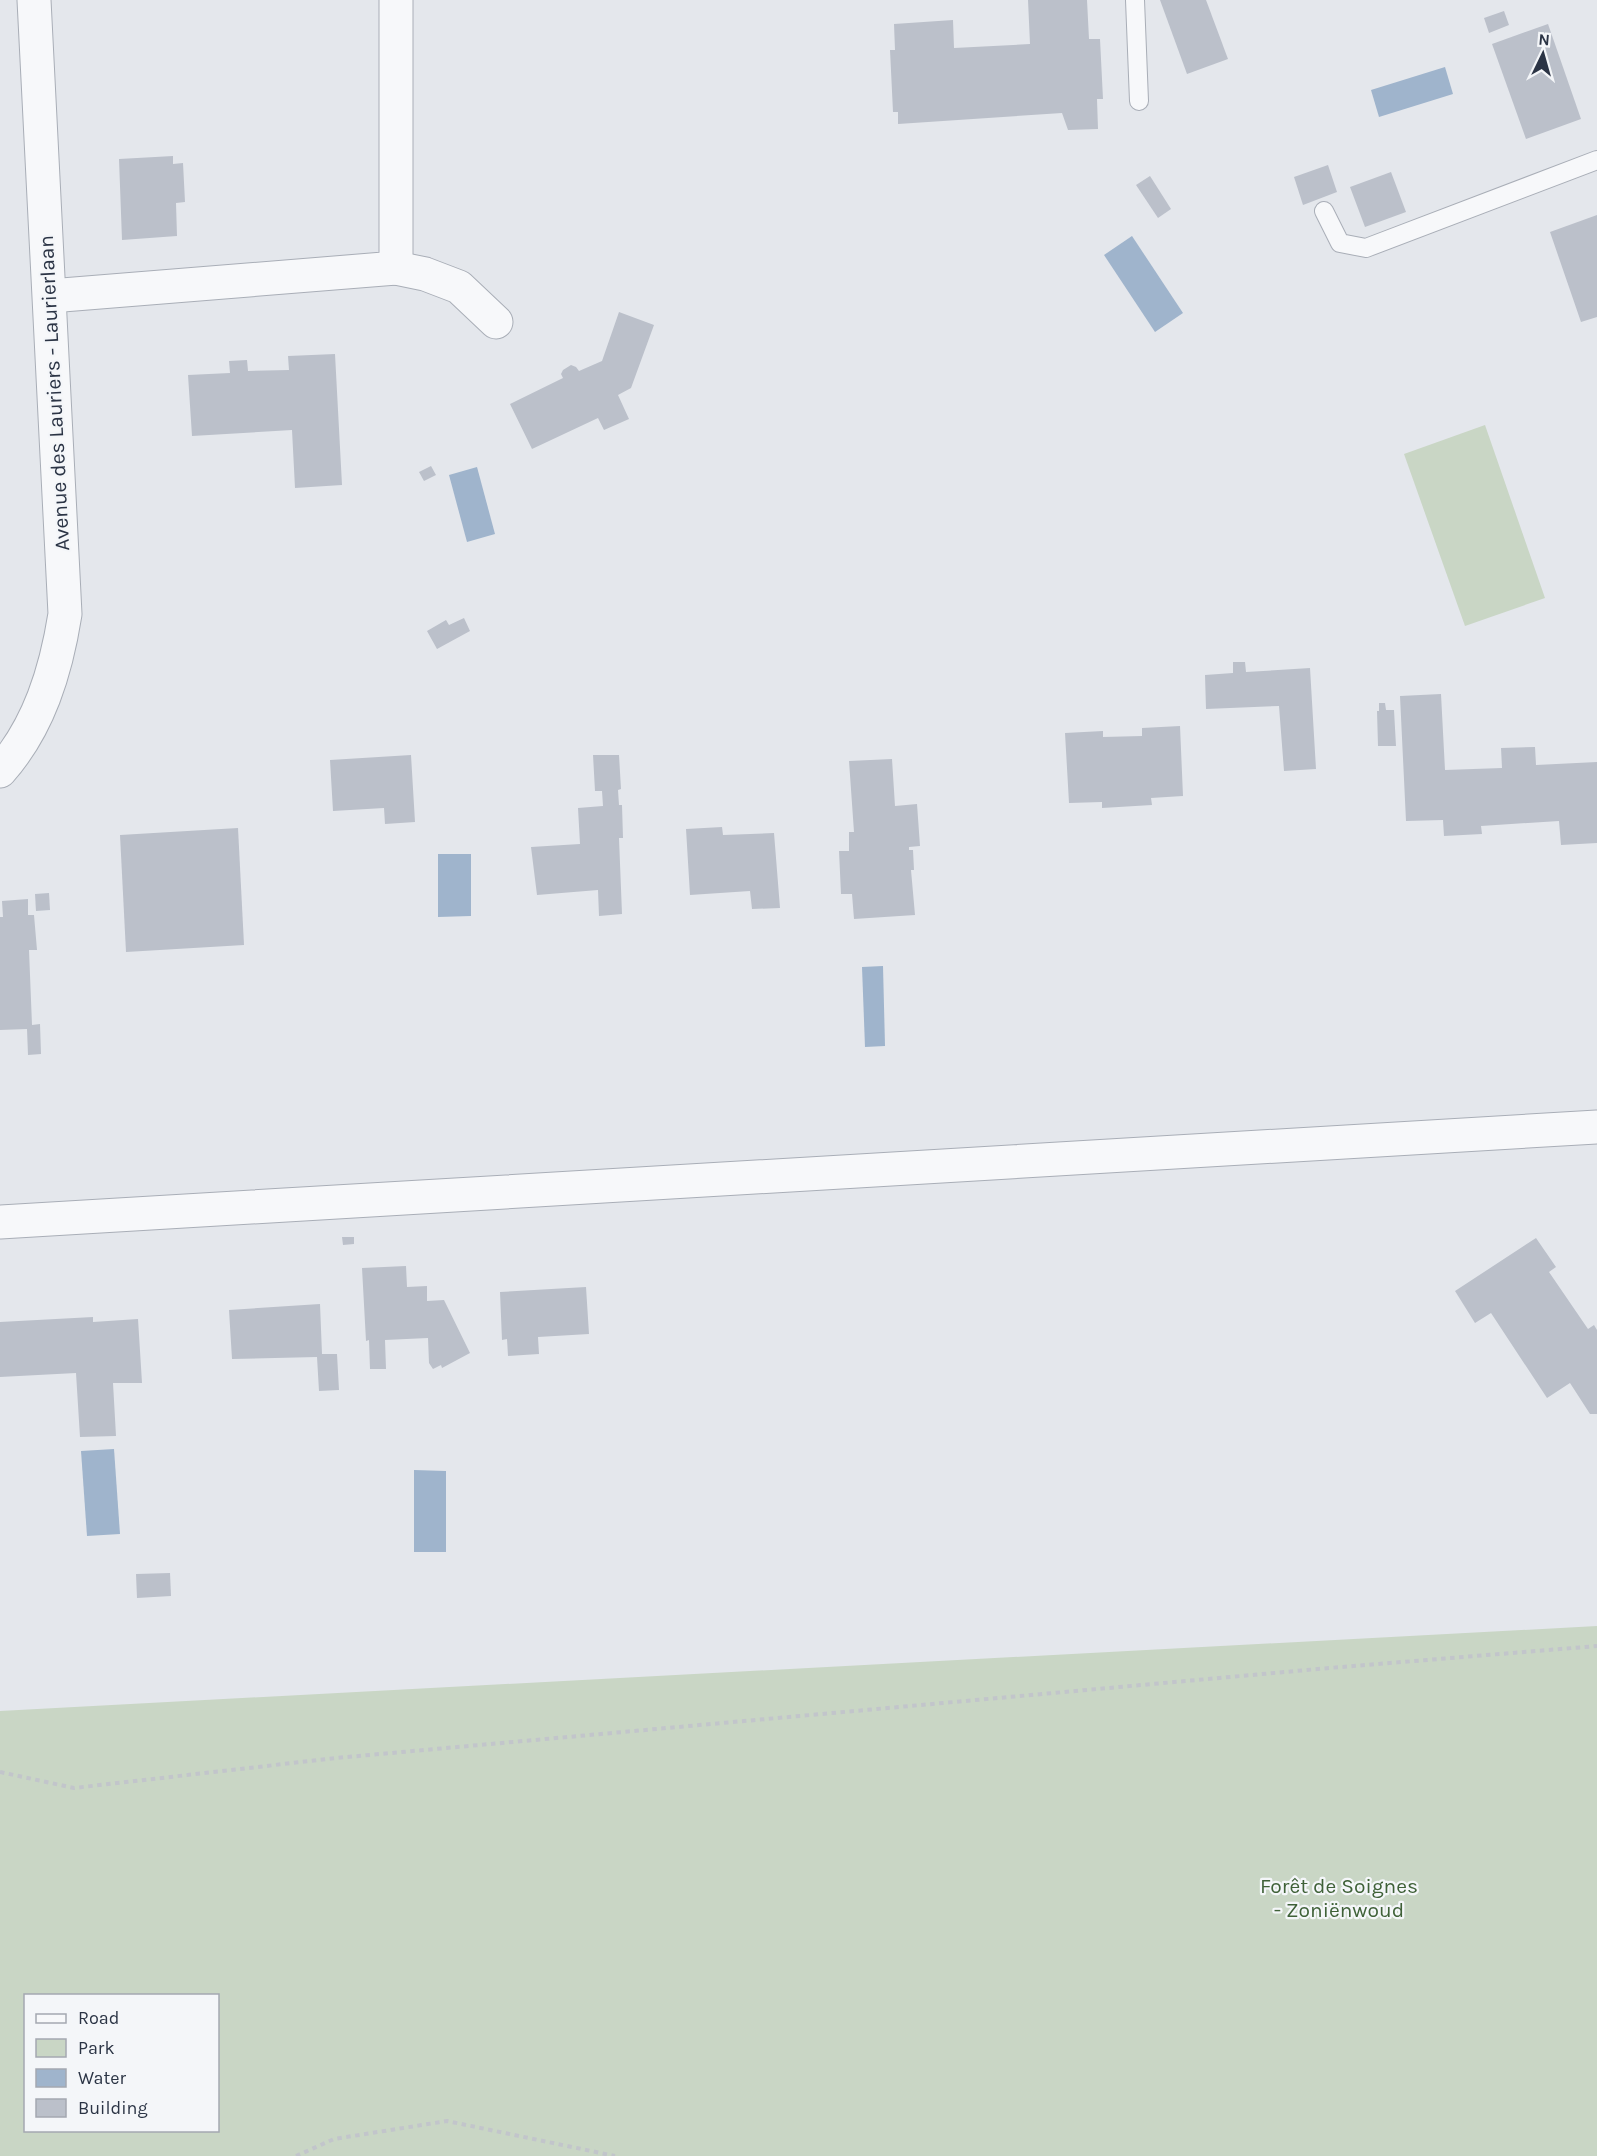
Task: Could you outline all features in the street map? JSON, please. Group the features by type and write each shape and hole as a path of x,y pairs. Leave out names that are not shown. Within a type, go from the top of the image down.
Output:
{"street":[{"name":"Avenue des Lauriers - Laurierlaan","path":"0,771 15,754 36,717 60,647 65,614 34,0"},
{"path":"396,0 396,268"},
{"path":"50,296 396,268 425,274 459,287 496,322"},
{"path":"0,1222 1597,1127"}],"lane":[{"path":"1136,0 1139,100"},
{"path":"1324,212 1340,243 1366,248 1597,160"}],"path":[{"path":"0,1772 74,1788 336,1758 1305,1670 1597,1646"},
{"path":"296,2156 334,2139 447,2121 615,2156"}],"green space":[{"path":"1485,425 1545,598 1465,626 1404,454"},
{"name":"Forêt de Soignes - Zoniënwoud","path":"1597,1626 1597,2156 0,2156 0,1711"}],"water":[{"path":"1445,67 1453,94 1379,117 1371,90"},
{"path":"1132,236 1183,313 1155,332 1104,255"},
{"path":"477,467 495,534 467,542 449,475"},
{"path":"438,854 471,854 471,916 438,917"},
{"path":"883,966 885,1046 865,1047 862,967"},
{"path":"114,1449 120,1534 87,1536 81,1451"},
{"path":"414,1470 446,1471 446,1552 414,1552"}],"building":[{"path":"1028,0 1087,0 1089,39 1100,39 1103,99 1097,99 1098,129 1068,130 1062,113 898,124 898,112 893,112 890,50 895,50 894,24 953,20 954,48 1030,44"},
{"path":"1160,0 1206,0 1228,59 1187,74"},
{"path":"1504,11 1509,25 1489,33 1484,18"},
{"path":"1548,24 1581,119 1526,139 1492,44"},
{"path":"173,156 173,164 183,163 185,202 176,203 177,236 122,240 119,159"},
{"path":"1328,165 1337,192 1303,205 1294,177"},
{"path":"1391,172 1406,212 1365,227 1350,187"},
{"path":"1150,176 1171,209 1158,218 1136,185"},
{"path":"1597,215 1597,317 1581,322 1550,232"},
{"path":"619,312 654,325 631,388 618,395 629,419 604,430 598,418 532,449 510,404 563,378 561,374 563,370 571,365 579,371 602,361"},
{"path":"335,354 342,485 295,488 292,430 192,436 188,375 230,373 229,361 247,360 248,371 289,370 288,356"},
{"path":"431,466 436,475 424,481 419,472"},
{"path":"464,618 470,631 437,649 427,631 446,620 449,625"},
{"path":"1233,662 1245,662 1246,672 1310,668 1316,769 1284,771 1279,706 1206,709 1205,675 1233,673"},
{"path":"1441,694 1445,770 1502,768 1501,748 1535,747 1536,765 1597,762 1597,843 1561,845 1559,821 1481,826 1482,834 1444,836 1443,820 1406,821 1400,696"},
{"path":"1379,703 1385,703 1386,710 1394,710 1396,746 1378,746 1377,711 1379,711"},
{"path":"1180,726 1183,796 1151,798 1152,805 1102,808 1102,802 1069,803 1065,733 1103,731 1103,737 1142,736 1142,728"},
{"path":"411,755 415,822 385,824 384,808 333,811 330,760"},
{"path":"593,755 619,755 621,789 618,790 619,805 622,805 623,838 619,838 622,914 599,916 598,890 537,895 531,847 580,844 578,808 603,806 602,791 595,791"},
{"path":"892,759 895,806 917,804 920,846 909,847 909,850 913,850 914,870 911,870 915,915 854,919 852,894 841,894 839,851 849,851 849,832 854,832 849,761"},
{"path":"722,827 723,835 774,833 780,908 752,909 750,891 690,895 686,829"},
{"path":"238,828 244,945 126,952 120,835"},
{"path":"49,893 50,910 36,911 35,894"},
{"path":"28,899 28,915 34,915 37,950 29,950 32,1025 40,1024 41,1054 28,1055 27,1029 0,1030 0,917 3,917 2,901"},
{"path":"342,1237 354,1237 354,1244 343,1245"},
{"path":"1536,1238 1556,1267 1549,1272 1588,1329 1594,1325 1597,1330 1597,1414 1590,1414 1570,1383 1547,1398 1491,1313 1475,1323 1455,1291"},
{"path":"406,1266 407,1287 427,1286 427,1301 444,1300 470,1353 442,1368 441,1365 433,1369 429,1363 428,1338 385,1340 386,1369 370,1369 362,1268"},
{"path":"586,1287 589,1334 538,1337 539,1354 508,1356 507,1339 502,1340 500,1292"},
{"path":"320,1304 322,1354 337,1354 339,1390 319,1391 317,1357 232,1359 229,1310"},
{"path":"93,1317 93,1322 138,1319 142,1383 113,1383 116,1436 80,1437 76,1373 0,1377 0,1322"},
{"path":"170,1573 171,1596 137,1598 136,1574"}]}
